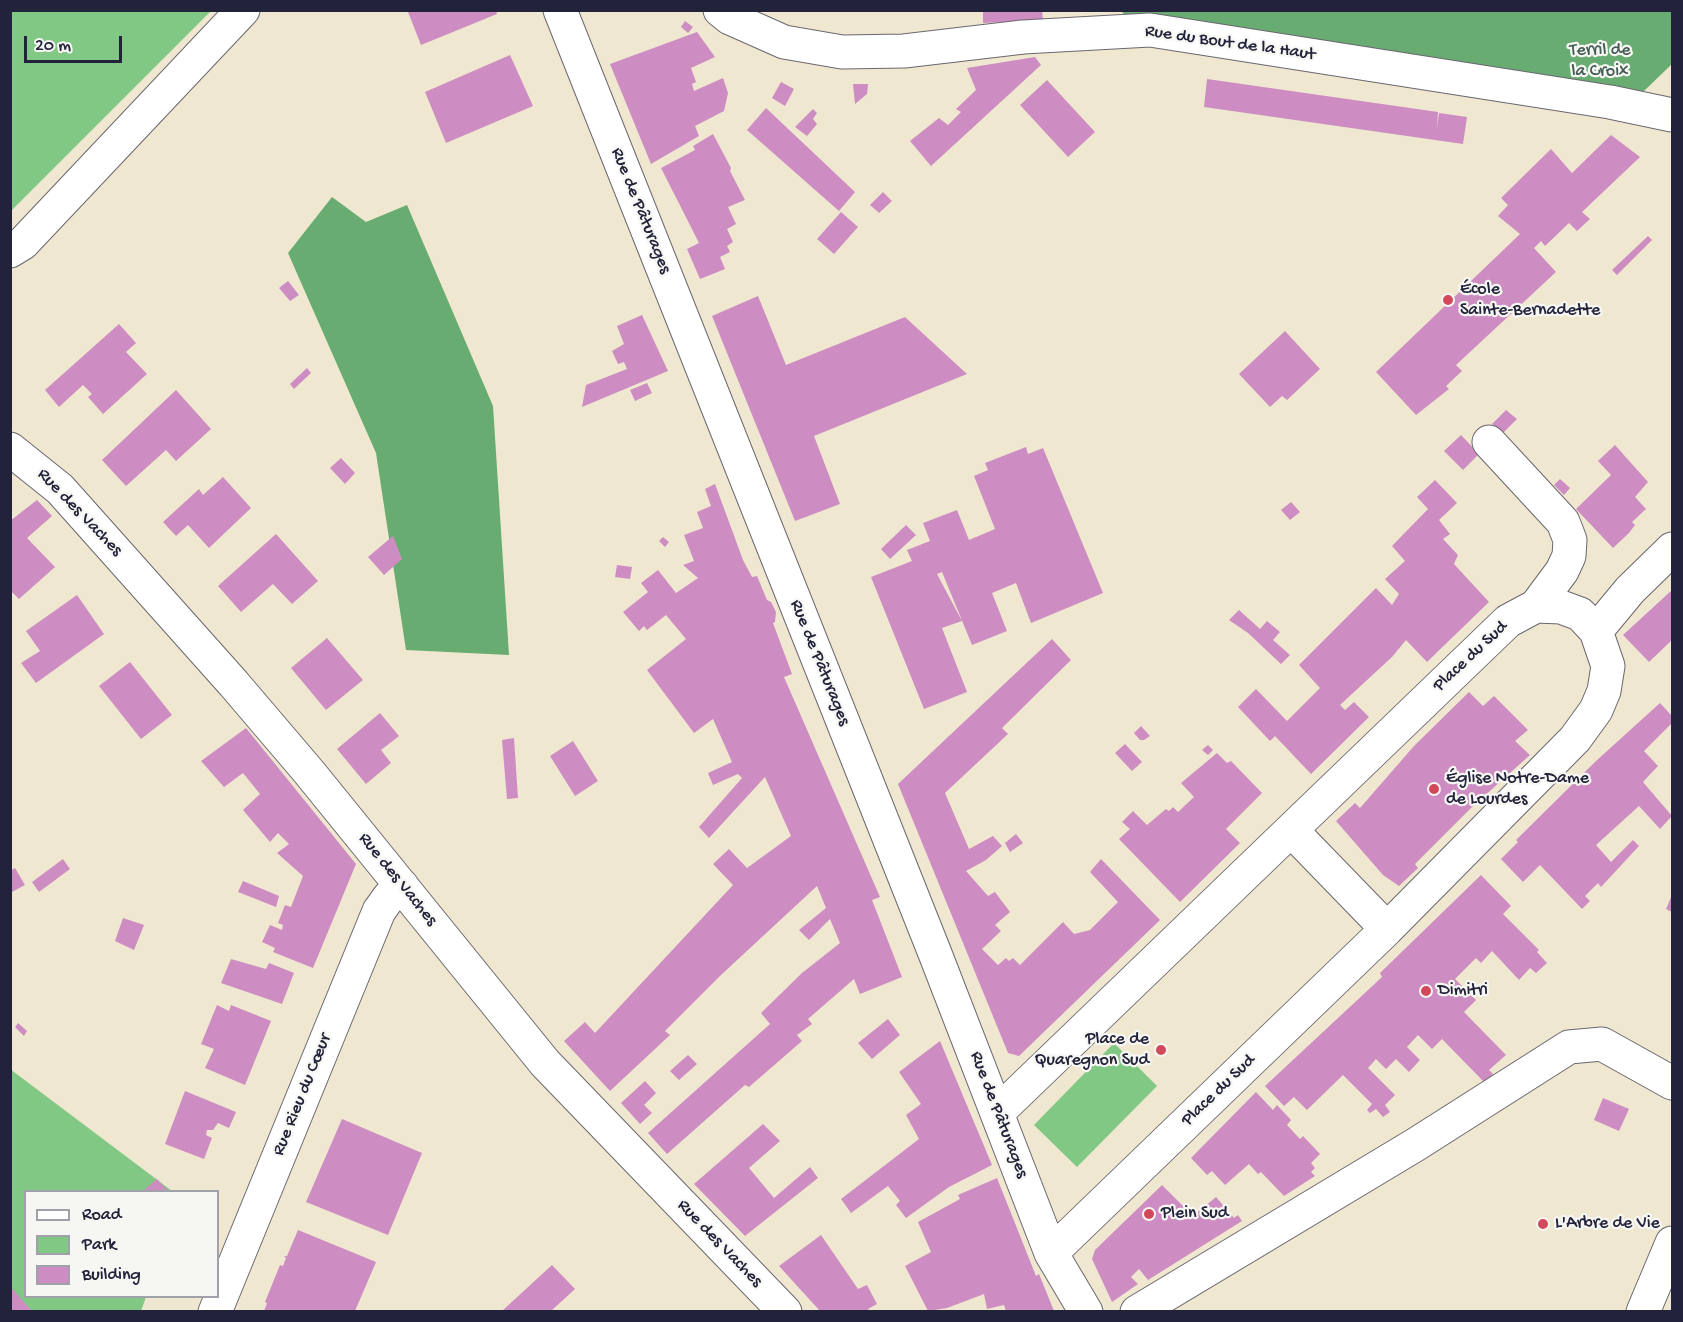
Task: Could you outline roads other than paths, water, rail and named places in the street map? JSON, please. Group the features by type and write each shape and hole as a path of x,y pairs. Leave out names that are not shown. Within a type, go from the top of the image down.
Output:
{"street":[{"path":"10,251 23,243 243,10"},
{"name":"Rue de Pâturages","path":"560,10 998,1112 1051,1253 1086,1311"},
{"name":"Rue du Bout de la Haut","path":"720,10 730,18 784,42 842,52 904,51 1023,38 1150,30 1610,102 1672,115"},
{"path":"1489,442 1563,522 1570,540 1569,555 1562,572 1536,606"},
{"name":"Rue des Vaches","path":"10,448 49,478 302,763 545,1063 785,1311"},
{"path":"1536,606 1561,607 1580,614 1596,631 1630,590 1672,549"},
{"name":"Place du Sud","path":"998,1112 1292,831 1482,644 1508,621 1536,606"},
{"name":"Place du Sud","path":"1051,1253 1387,929 1575,739 1596,710 1604,691 1608,666 1596,631"},
{"path":"1292,831 1387,929"},
{"name":"Rue Rieu du Cœur","path":"215,1311 379,910 402,886"},
{"path":"1137,1311 1415,1145 1569,1047 1602,1044 1672,1083"},
{"path":"1643,1311 1672,1243"}],"place":[{"name":"École Sainte-Bernadette","path":"1448,300"},
{"name":"Église Notre-Dame de Lourdes","path":"1434,789"},
{"name":"Dimitri","path":"1426,991"},
{"name":"Place de Quaregnon Sud","path":"1161,1050"},
{"name":"Plein Sud","path":"1149,1214"},
{"name":"L'Arbre de Vie","path":"1543,1224"}],"park label":[{"name":"Terril de la Croix","path":"1600,61"}]}
